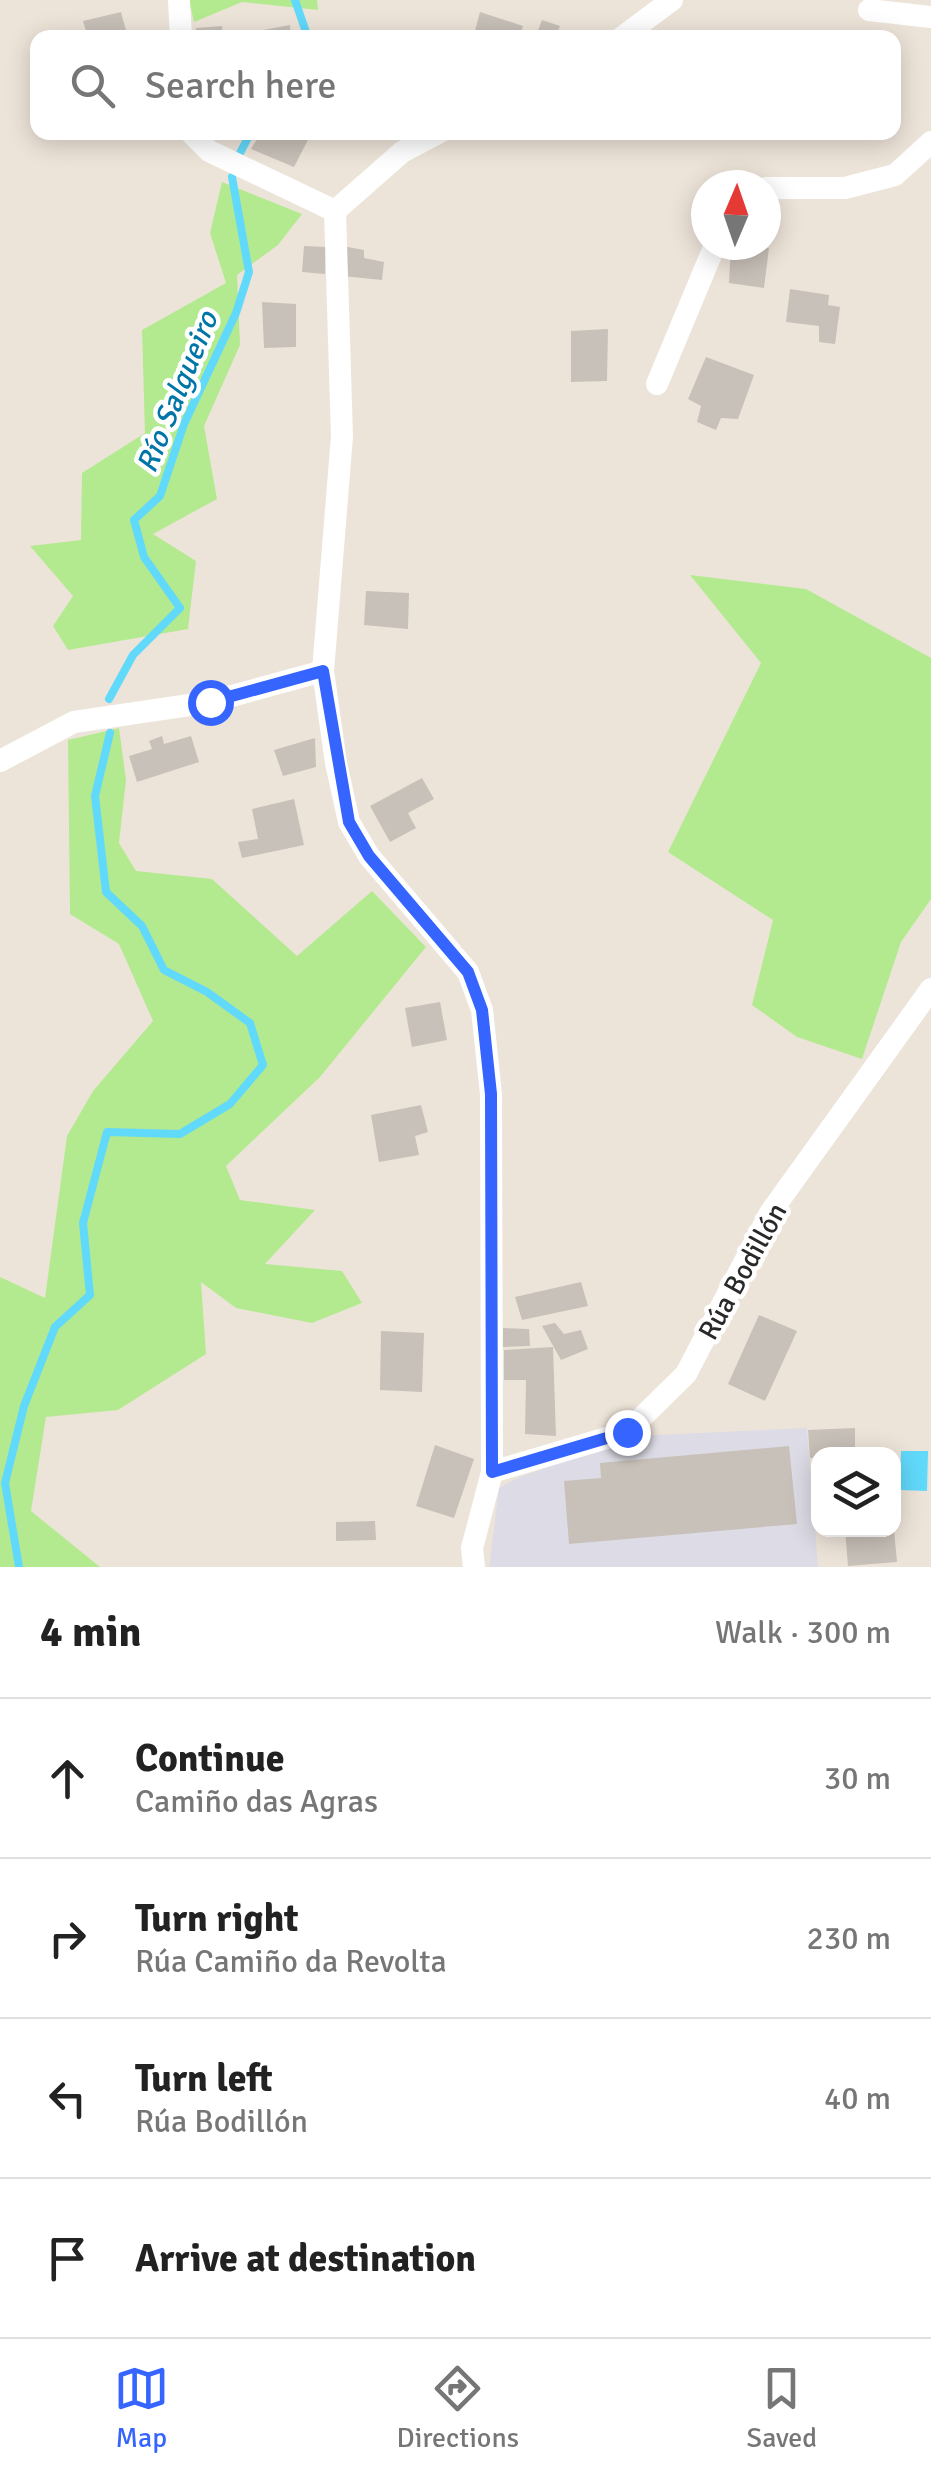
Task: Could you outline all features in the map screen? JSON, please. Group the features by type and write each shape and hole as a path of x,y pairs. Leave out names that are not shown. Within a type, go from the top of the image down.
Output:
{"street":[{"path":"179,0 181,30"},
{"path":"632,30 672,0"},
{"path":"868,10 931,18"},
{"path":"198,140 209,151 334,211"},
{"path":"334,211 402,152 425,140"},
{"path":"781,188 845,188 895,175 931,142"},
{"path":"334,211 342,436 323,671 349,822 369,856 468,972 482,1010 491,1094 492,1472 472,1548 474,1567"},
{"path":"657,384 708,260"},
{"path":"0,760 74,722 210,702 323,671"},
{"name":"Rúa Bodillón","path":"492,1472 627,1432 686,1374 770,1213 931,989"}],"shaded area":[{"path":"807,1428 811,1537 816,1537 818,1567 489,1567 499,1488 634,1436"}],"green space":[{"path":"189,0 317,0 318,10 242,2 194,22"},
{"path":"222,182 302,214 278,245 237,275 240,345 204,426 217,499 153,534 196,561 188,629 68,650 53,626 73,596 30,546 81,540 82,473 145,433 142,330 226,283 210,233"},
{"path":"690,575 806,589 931,658 931,899 901,942 862,1059 797,1037 752,1005 773,920 668,852 761,663"},
{"path":"119,728 126,780 119,843 136,871 212,879 297,956 372,891 426,947 320,1077 226,1166 240,1200 315,1210 265,1264 342,1271 362,1303 312,1323 236,1308 201,1282 206,1354 118,1410 46,1417 31,1511 100,1567 0,1567 0,1277 45,1298 67,1136 93,1091 153,1021 119,944 70,914 68,740"}],"water":[{"path":"901,1451 928,1451 927,1491 901,1490"}],"building":[{"path":"121,12 126,30 86,30 83,21"},
{"path":"480,12 523,26 522,30 475,30"},
{"path":"542,20 560,26 558,30 538,30"},
{"path":"290,25 290,30 263,30"},
{"path":"222,26 222,30 196,30"},
{"path":"256,140 308,140 294,167 251,149"},
{"path":"304,246 326,247 325,274 302,272"},
{"path":"342,246 364,250 364,258 384,262 382,280 342,276"},
{"path":"730,260 768,260 764,288 729,283"},
{"path":"790,289 829,295 828,305 840,307 835,344 819,342 819,326 786,322"},
{"path":"262,302 296,304 296,347 264,348"},
{"path":"608,329 607,381 571,382 571,331"},
{"path":"706,357 754,375 738,419 721,418 716,430 697,422 701,406 688,399"},
{"path":"366,591 409,593 408,629 364,625"},
{"path":"162,736 164,744 191,736 199,762 137,782 129,756 152,749 149,741"},
{"path":"315,738 316,767 283,776 274,750"},
{"path":"422,778 434,799 408,813 416,828 390,842 370,806"},
{"path":"294,799 304,845 242,858 238,842 258,839 252,809"},
{"path":"440,1002 447,1040 412,1047 405,1008"},
{"path":"421,1105 428,1132 415,1136 419,1155 379,1162 371,1115"},
{"path":"581,1282 588,1306 522,1320 515,1297"},
{"path":"759,1315 797,1331 765,1401 728,1384"},
{"path":"555,1323 564,1334 581,1330 588,1349 561,1360 542,1326"},
{"path":"503,1328 529,1329 530,1346 503,1347"},
{"path":"381,1331 424,1333 422,1392 380,1390"},
{"path":"553,1347 556,1436 525,1434 526,1380 504,1380 504,1350"},
{"path":"855,1428 855,1447 811,1447 810,1458 808,1430"},
{"path":"435,1445 474,1459 454,1518 416,1506"},
{"path":"789,1446 797,1524 569,1544 564,1481 601,1478 600,1463"},
{"path":"375,1521 376,1540 336,1541 336,1522"},
{"path":"846,1537 895,1537 897,1562 848,1566"}],"waterway":[{"name":"Río Salgueiro","path":"295,0 305,30"},
{"name":"Río Salgueiro","path":"239,155 247,140"},
{"name":"Río Salgueiro","path":"109,699 133,655 180,608 144,557 134,520 160,496 184,424 236,313 249,272 232,177"},
{"name":"Río Salgueiro","path":"19,1567 5,1483 24,1406 55,1327 90,1295 83,1223 107,1132 180,1134 230,1104 263,1065 250,1023 207,992 164,970 142,926 106,892 95,796 110,733"}],"route":[{"path":"210,702 323,671 349,822 369,856 468,972 482,1010 491,1094 492,1472 627,1432"}]}
